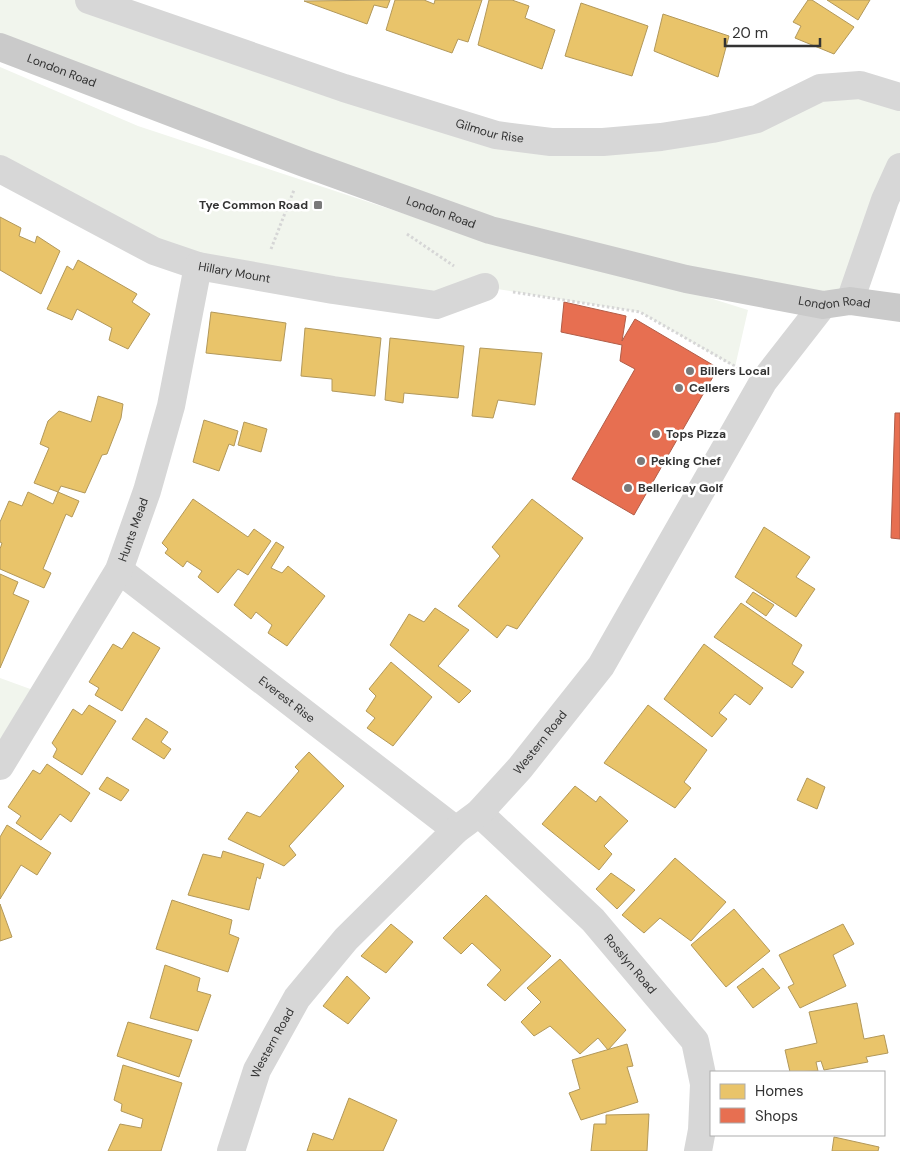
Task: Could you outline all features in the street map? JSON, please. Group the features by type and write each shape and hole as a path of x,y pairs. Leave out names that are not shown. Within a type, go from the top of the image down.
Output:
{"main road":[{"name":"London Road","path":"0,47 304,163 490,230 686,279 823,306 850,301 900,308"}],"street":[{"name":"Gilmour Rise","path":"89,0 391,103 496,135 551,142 603,142 661,137 712,129 757,119 820,88 860,85 900,97"},
{"path":"850,301 885,200 900,167"},
{"name":"Hillary Mount","path":"0,169 154,251 198,266 333,290 436,305 485,287"},
{"name":"Hunts Mead","path":"0,766 119,570 147,490 171,406 198,266"},
{"name":"Western Road","path":"231,1151 257,1070 297,998 346,939 456,830 479,813 520,768 601,666 763,382 823,306"},
{"name":"Everest Rise","path":"119,570 456,830"},
{"name":"Rosslyn Road","path":"479,813 593,920 695,1041 704,1084 702,1130 698,1151"}],"shaded area":[{"path":"0,0 89,0 496,135 661,137 820,88 900,97 900,167 850,301 490,230 0,47"},
{"path":"0,67 138,126 499,245 649,279 748,310 735,367 640,312 485,287 436,305 198,266 0,169"},
{"path":"0,678 44,694 0,766"}],"building: Homes":[{"path":"390,0 387,8 374,5 367,24 304,1"},
{"path":"395,0 424,0 434,4 435,0 482,0 468,42 458,39 452,53 386,30"},
{"path":"489,0 512,0 529,6 525,18 555,30 542,69 478,45"},
{"path":"808,0 812,0 854,27 834,54 795,38 801,26 793,22"},
{"path":"827,0 870,0 858,20"},
{"path":"581,3 648,26 632,76 565,56"},
{"path":"663,14 729,36 718,77 654,51"},
{"path":"0,217 21,228 19,236 35,243 37,236 60,251 41,294 0,270"},
{"path":"78,260 137,294 132,302 150,314 128,349 109,340 112,328 77,309 72,320 47,309 67,266 73,270"},
{"path":"211,312 286,323 281,361 206,353"},
{"path":"305,328 381,338 375,396 332,391 332,379 301,376"},
{"path":"390,338 464,346 458,398 404,393 403,403 385,400"},
{"path":"480,348 542,353 535,405 498,400 493,418 472,416"},
{"path":"98,396 123,404 121,418 107,454 102,455 85,493 61,486 58,492 34,483 49,448 40,444 48,421 59,411 91,422"},
{"path":"204,420 238,431 234,446 229,444 219,471 193,462"},
{"path":"244,422 267,429 261,452 238,445"},
{"path":"28,492 53,504 58,492 79,501 72,517 66,514 43,569 51,573 44,588 0,569 0,549 2,543 0,542 0,522 9,501 22,506"},
{"path":"193,499 248,537 254,529 271,541 248,575 238,569 218,593 198,577 202,571 187,561 183,567 165,553 168,549 162,543"},
{"path":"532,499 583,538 517,629 507,625 497,638 458,606 500,556 492,547"},
{"path":"764,527 810,557 796,577 815,589 796,617 735,577"},
{"path":"276,542 284,547 271,568 282,573 288,566 325,596 287,646 268,633 272,625 256,612 251,619 234,605"},
{"path":"0,574 18,582 13,594 29,601 0,668"},
{"path":"753,592 774,605 766,616 746,602"},
{"path":"741,603 802,645 792,664 804,672 792,688 714,637"},
{"path":"435,608 469,630 438,666 471,691 459,703 390,645 409,614 424,622"},
{"path":"133,632 160,648 122,711 95,695 99,688 89,682 113,644 122,649"},
{"path":"704,644 763,688 750,705 735,694 719,713 727,719 712,737 664,699"},
{"path":"391,662 432,697 393,746 367,728 375,718 366,711 376,696 369,689"},
{"path":"89,705 116,721 82,775 53,757 57,749 52,743 73,709 82,715"},
{"path":"648,705 707,750 684,782 691,788 675,808 604,763"},
{"path":"146,718 168,732 161,742 171,749 164,759 132,739"},
{"path":"309,752 344,786 289,846 296,855 284,866 228,839 247,812 260,817 299,771 295,767"},
{"path":"47,764 90,793 71,822 60,814 41,840 16,823 21,816 8,807 33,770 40,774"},
{"path":"107,777 129,790 121,801 99,789"},
{"path":"807,778 825,787 817,809 797,800"},
{"path":"575,786 596,802 600,796 628,821 604,846 612,854 599,870 542,824"},
{"path":"7,825 51,853 37,875 21,865 0,899 0,837"},
{"path":"223,851 264,864 260,879 257,877 249,910 188,895 203,854 221,858"},
{"path":"675,858 726,902 691,941 660,918 644,933 622,915"},
{"path":"611,873 635,890 617,909 596,889"},
{"path":"486,895 551,956 505,1001 487,985 501,970 472,943 461,954 443,938"},
{"path":"172,900 232,920 229,934 239,938 228,972 156,949"},
{"path":"0,904 12,937 0,941"},
{"path":"734,909 770,951 726,987 691,945"},
{"path":"391,924 413,942 386,973 361,956"},
{"path":"843,924 854,944 833,955 846,986 800,1008 788,987 794,984 779,955"},
{"path":"560,959 626,1030 608,1050 598,1038 580,1054 550,1026 534,1036 521,1022 541,1002 527,988"},
{"path":"165,965 200,978 197,991 211,995 198,1031 150,1018"},
{"path":"763,968 780,988 753,1008 737,987"},
{"path":"347,976 370,998 348,1024 323,1006"},
{"path":"857,1003 864,1039 884,1035 888,1053 866,1057 868,1062 824,1070 821,1061 816,1062 818,1071 790,1071 785,1050 817,1043 809,1012"},
{"path":"128,1022 192,1040 179,1077 117,1056"},
{"path":"627,1044 633,1066 627,1067 638,1102 581,1120 569,1093 580,1089 572,1060"},
{"path":"123,1065 182,1083 161,1151 108,1151 120,1124 141,1128 143,1119 121,1111 122,1104 114,1100"},
{"path":"349,1098 397,1120 383,1151 307,1151 313,1133 333,1140"},
{"path":"649,1114 647,1151 591,1151 594,1124 606,1124 606,1115"},
{"path":"834,1137 879,1147 878,1151 832,1151"}],"building: Shops":[{"path":"564,302 626,316 622,341 635,319 718,368 634,515 572,479 635,369 620,361 622,345 561,332"},
{"path":"895,413 900,413 900,539 891,538"}],"place":[{"name":"Tye Common Road","path":"318,205"},
{"name":"Billers Local","path":"690,371"},
{"name":"Cellers","path":"679,388"},
{"name":"Tops Pizza","path":"656,434"},
{"name":"Peking Chef","path":"641,461"},
{"name":"Bellericay Golf","path":"628,488"}]}
